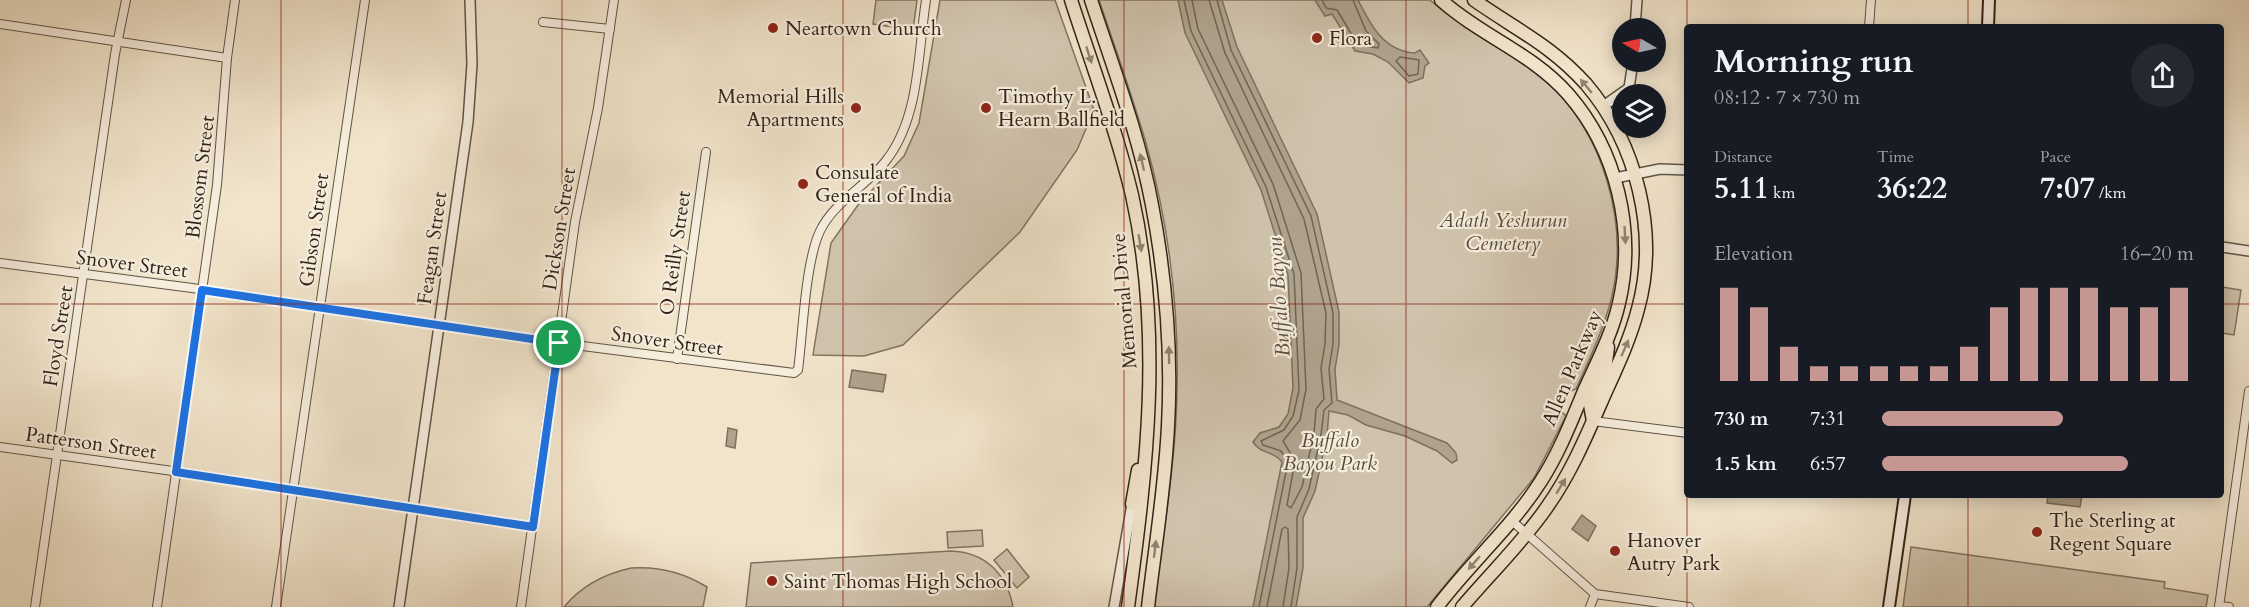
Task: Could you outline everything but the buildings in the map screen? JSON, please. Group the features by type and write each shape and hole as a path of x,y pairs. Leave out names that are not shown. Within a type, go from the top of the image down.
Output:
{"main road":[{"name":"Memorial Drive","path":"1071,0 1120,147 1132,198 1146,296 1150,341 1150,411 1128,607"},
{"name":"Memorial Drive","path":"1091,0 1138,145 1152,202 1165,288 1169,340 1168,428 1148,607"},
{"name":"Allen Parkway","path":"1437,607 1511,520 1540,483 1554,459 1611,331 1624,274 1625,244 1623,215 1615,178 1598,138 1570,96 1549,74 1527,56 1441,0"},
{"name":"Allen Parkway","path":"1462,607 1547,508 1566,477 1629,338 1644,279 1644,216 1635,173 1616,127 1563,60 1539,40 1474,0"},
{"path":"1988,24 1989,0"},
{"path":"1494,36 1505,19"},
{"path":"1593,420 1590,405 1605,370 1611,331"},
{"path":"1132,504 1150,411"},
{"path":"1889,607 1905,498"}],"street":[{"name":"Floyd Street","path":"35,607 118,41 126,0"},
{"name":"Blossom Street","path":"157,607 222,143 226,58 235,0"},
{"name":"Gibson Street","path":"276,607 365,0"},
{"name":"Feagan Street","path":"399,607 470,103 472,35 470,0"},
{"name":"Dickson Street","path":"521,607 575,222 614,0"},
{"name":"Snover Street","path":"0,263 440,324 559,343 794,373 798,370 812,253 820,231 841,203 888,159 898,140 911,101 926,0"},
{"path":"1636,18 1637,0"},
{"path":"1869,24 1871,0"},
{"path":"543,21 610,29"},
{"path":"0,24 226,58"},
{"path":"1602,107 1629,88 1631,72"},
{"name":"O Reilly Street","path":"677,359 706,152"},
{"path":"1615,178 1660,169 1684,170"},
{"path":"2224,247 2249,251"},
{"path":"2229,607 2219,606 2249,391"},
{"path":"1593,420 1684,432"},
{"name":"Patterson Street","path":"0,447 292,489 533,527"},
{"path":"1114,607 1132,504"},
{"path":"1511,520 1595,594 1689,607"},
{"path":"1590,607 1595,594"}],"green space":[{"path":"876,0 917,0 913,30 873,24"},
{"path":"940,0 1055,0 1094,110 1077,150 1020,232 903,345 864,356 813,355 831,243 858,205 904,156 919,123"},
{"name":"Buffalo Bayou Park","path":"1099,0 1430,0 1457,21 1543,78 1564,99 1582,124 1607,180 1614,210 1617,240 1616,270 1608,312 1576,389 1561,395 1559,409 1566,416 1534,478 1427,607 1153,607 1168,499 1176,417 1177,359 1174,297 1166,234 1154,173 1135,107"},
{"path":"2224,287 2241,290 2234,335 2224,333"},
{"path":"982,530 983,546 948,548 947,532"},
{"path":"1911,547 2165,582 2164,588 2208,595 2206,607 1903,607"},
{"path":"1007,549 1029,577 1017,588 994,560"},
{"path":"951,551 974,556 984,560 992,567 1006,584 1013,607 746,607 751,563"},
{"path":"631,568 671,571 698,582 707,587 703,607 564,607 578,592 594,582"}],"water":[{"path":"1178,0 1222,0 1237,47 1317,214 1339,312 1339,345 1335,369 1337,400 1447,443 1456,453 1457,460 1452,463 1437,451 1405,436 1366,425 1348,415 1329,411 1327,436 1315,491 1303,518 1303,568 1296,607 1253,607 1282,462 1279,458 1259,449 1253,442 1260,433 1279,427 1288,414 1293,388 1288,275 1261,190 1185,33"},
{"path":"1315,0 1358,0 1374,28 1387,42 1404,51 1415,53 1420,50 1429,63 1425,66 1423,78 1409,83 1388,62 1373,54 1355,51 1332,14 1325,16"},
{"path":"852,370 886,375 883,392 849,387"},
{"path":"728,428 737,430 735,448 726,446"},
{"path":"2048,498 2082,498 2080,507 2047,503"},
{"path":"1582,515 1596,526 1588,541 1572,529"}],"place":[{"name":"Neartown Church","path":"773,28"},
{"name":"Flora","path":"1317,38"},
{"name":"Memorial Hills Apartments","path":"856,108"},
{"name":"Timothy L. Hearn Ballfield","path":"986,108"},
{"name":"Consulate General of India","path":"803,184"},
{"name":"The Sterling at Regent Square","path":"2037,532"},
{"name":"Hanover Autry Park","path":"1615,551"},
{"name":"Saint Thomas High School","path":"772,581"}],"route":[{"path":"202,290 559,343 533,527 176,472 202,290"}],"park label":[{"name":"Adath Yeshurun Cemetery","path":"1503,232"}],"water label":[{"name":"Buffalo Bayou","path":"1279,297"}]}
